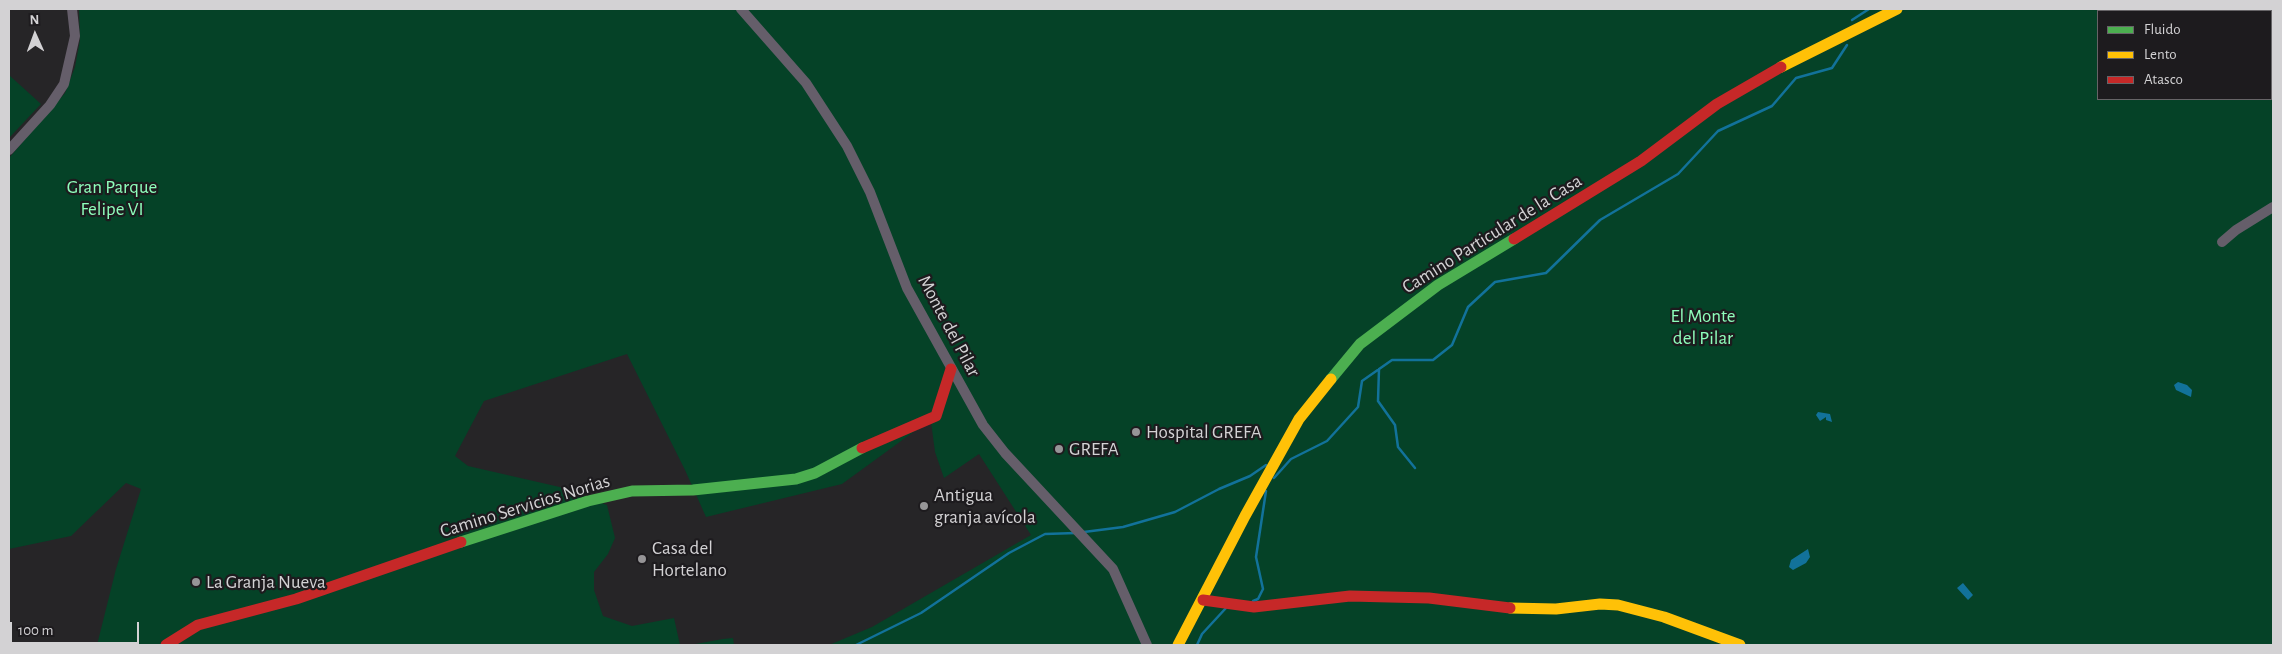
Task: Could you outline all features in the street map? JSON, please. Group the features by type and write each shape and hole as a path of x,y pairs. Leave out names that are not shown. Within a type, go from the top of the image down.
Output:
{"street":[{"path":"9,150 50,105 64,84 75,36 72,9"},
{"name":"Monte del Pilar","path":"741,9 806,83 846,146 870,192 907,288 983,425 1005,453 1113,569 1147,645"},
{"name":"Camino Particular de la Casa","path":"1178,645 1245,516 1299,419 1360,344 1438,285 1641,160 1718,104 1774,71 1897,9"},
{"path":"2222,242 2247,222 2273,207"},
{"name":"Camino Servicios Norias","path":"166,645 198,624 296,599 588,501 632,491 693,490 796,479 809,475 880,439 936,416 951,369"},
{"path":"1203,600 1254,607 1350,596 1428,598 1519,610 1556,610 1600,604 1618,605 1664,617 1740,645"}],"green space":[{"name":"El Monte del Pilar","path":"79,9 2273,9 2273,645 829,645 872,627 1031,535 979,454 944,478 935,452 931,422 919,428 842,484 706,517 685,470 627,354 484,401 455,456 468,466 564,488 607,505 615,538 608,554 594,572 594,590 603,616 632,626 674,618 680,645 97,645 116,569 141,489 126,483 71,536 9,549 9,158 65,93 75,67 80,40"},
{"path":"9,75 41,104 9,138"},
{"path":"733,638 734,645 690,645 723,639"}],"water":[{"path":"2178,382 2187,385 2192,390 2191,397 2176,390 2174,385"},
{"path":"1818,412 1830,414 1832,422 1826,420 1826,417 1820,421 1816,415"},
{"path":"1808,549 1810,557 1806,563 1793,570 1789,567 1791,560"},
{"path":"1963,583 1973,595 1968,600 1957,588"}],"waterway":[{"path":"1852,20 1869,9"},
{"path":"1274,478 1291,459 1327,441 1358,407 1362,381 1392,360 1433,360 1452,345 1468,307 1495,282 1546,273 1600,220 1678,174 1718,131 1772,106 1796,78 1832,68 1847,45"},
{"path":"1379,369 1378,401 1395,425 1398,447 1415,468"},
{"path":"1084,532 1123,527 1175,512 1219,489 1250,476 1266,465"},
{"path":"1253,601 1258,599 1263,589 1256,557 1266,491"},
{"path":"856,645 921,613 1009,553 1045,534 1076,533"},
{"path":"1197,645 1202,634 1226,608"}],"traffic: fast":[{"path":"1331,379 1360,344 1438,285 1514,239"},
{"path":"461,542 588,501 632,491 693,490 796,479 815,473 862,448"}],"traffic: slow":[{"path":"1781,67 1897,9"},
{"path":"1178,645 1245,516 1299,419 1331,379"},
{"path":"1510,608 1556,609 1600,604 1618,605 1664,617 1740,645"}],"traffic: jam":[{"path":"1514,239 1641,161 1717,104 1781,67"},
{"path":"862,448 936,416 951,369"},
{"path":"166,645 198,625 296,599 461,542"},
{"path":"1203,600 1254,607 1350,596 1429,598 1510,608"}],"place":[{"name":"Hospital GREFA","path":"1136,432"},
{"name":"GREFA","path":"1059,449"},
{"name":"Antigua granja avícola","path":"924,506"},
{"name":"Casa del Hortelano","path":"642,559"},
{"name":"La Granja Nueva","path":"196,582"}],"park label":[{"name":"Gran Parque Felipe VI","path":"112,198"}]}
